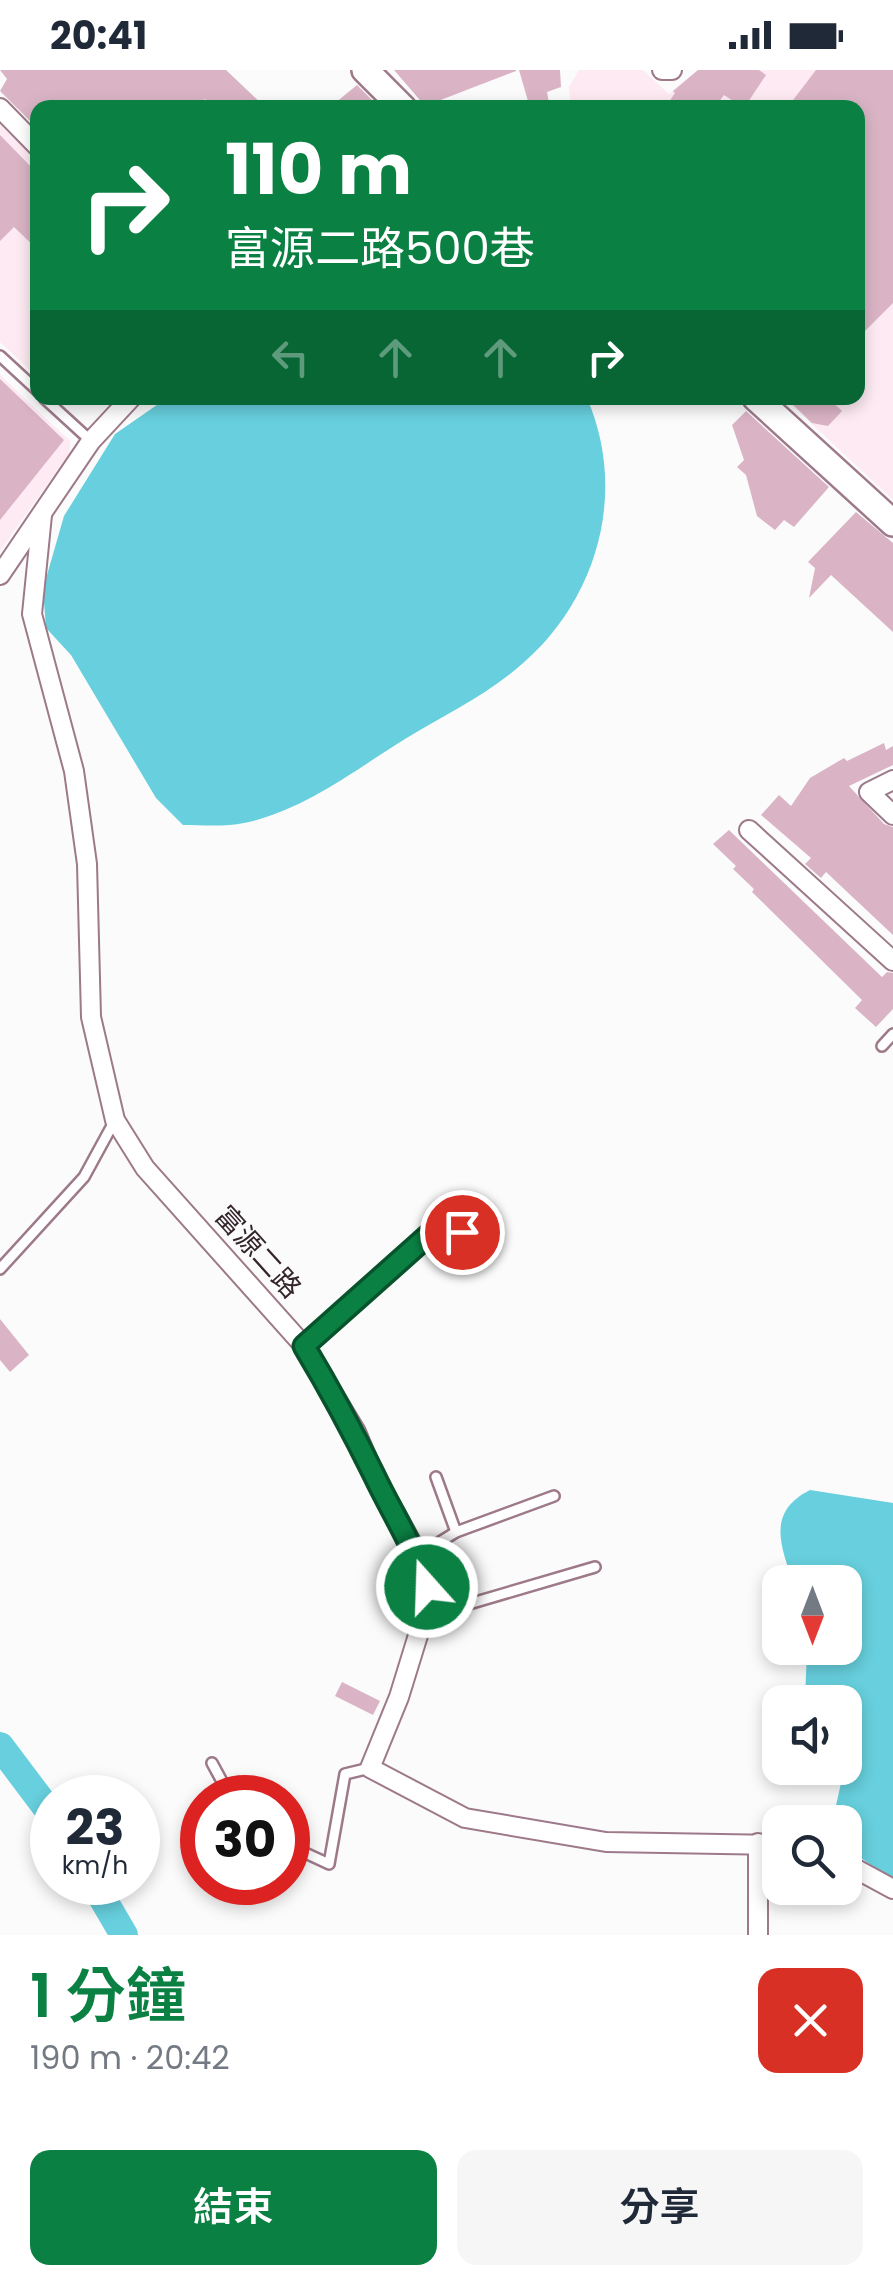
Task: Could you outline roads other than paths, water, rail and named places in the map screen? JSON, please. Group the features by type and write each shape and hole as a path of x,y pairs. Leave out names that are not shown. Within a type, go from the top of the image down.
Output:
{"street":[{"path":"365,70 395,100"},
{"path":"662,70 672,70"},
{"path":"0,108 30,139"},
{"path":"0,575 91,441 124,405"},
{"path":"764,405 893,522"},
{"name":"富源二路","path":"42,515 32,614 74,771 86,864 91,1017 115,1120 145,1168 304,1346 356,1432 374,1475 414,1546 427,1587 427,1606 399,1697 370,1768"},
{"path":"893,780 869,792 893,815"},
{"path":"749,830 893,960"},
{"path":"370,1768 465,1818 606,1842 762,1843"},
{"path":"758,1843 758,1935"},
{"path":"862,1872 893,1889"}],"lane":[{"path":"0,356 30,384"},
{"path":"52,405 91,441"},
{"path":"882,1046 893,1034"},
{"path":"0,1269 84,1177 115,1120"},
{"path":"304,1346 432,1232 492,1232"},
{"path":"436,1477 456,1532"},
{"path":"414,1546 435,1545 456,1532 554,1496"},
{"path":"435,1545 462,1606 595,1566"},
{"path":"212,1763 219,1775"},
{"path":"310,1855 329,1864 345,1774 370,1768"}],"water":[{"path":"157,405 589,405 605,472 604,510 597,546 566,614 543,644 503,680 287,809 244,823 183,825 156,798 71,655 46,628 43,589 64,516 115,434"},
{"path":"810,1490 893,1503 893,1880 862,1859 862,1805 836,1805 841,1785 862,1785 862,1685 806,1685 806,1665 862,1665 862,1565 787,1565 781,1542 782,1519 796,1499"}],"waterway":[{"path":"0,1746 30,1786"},
{"path":"106,1905 124,1935"}]}
